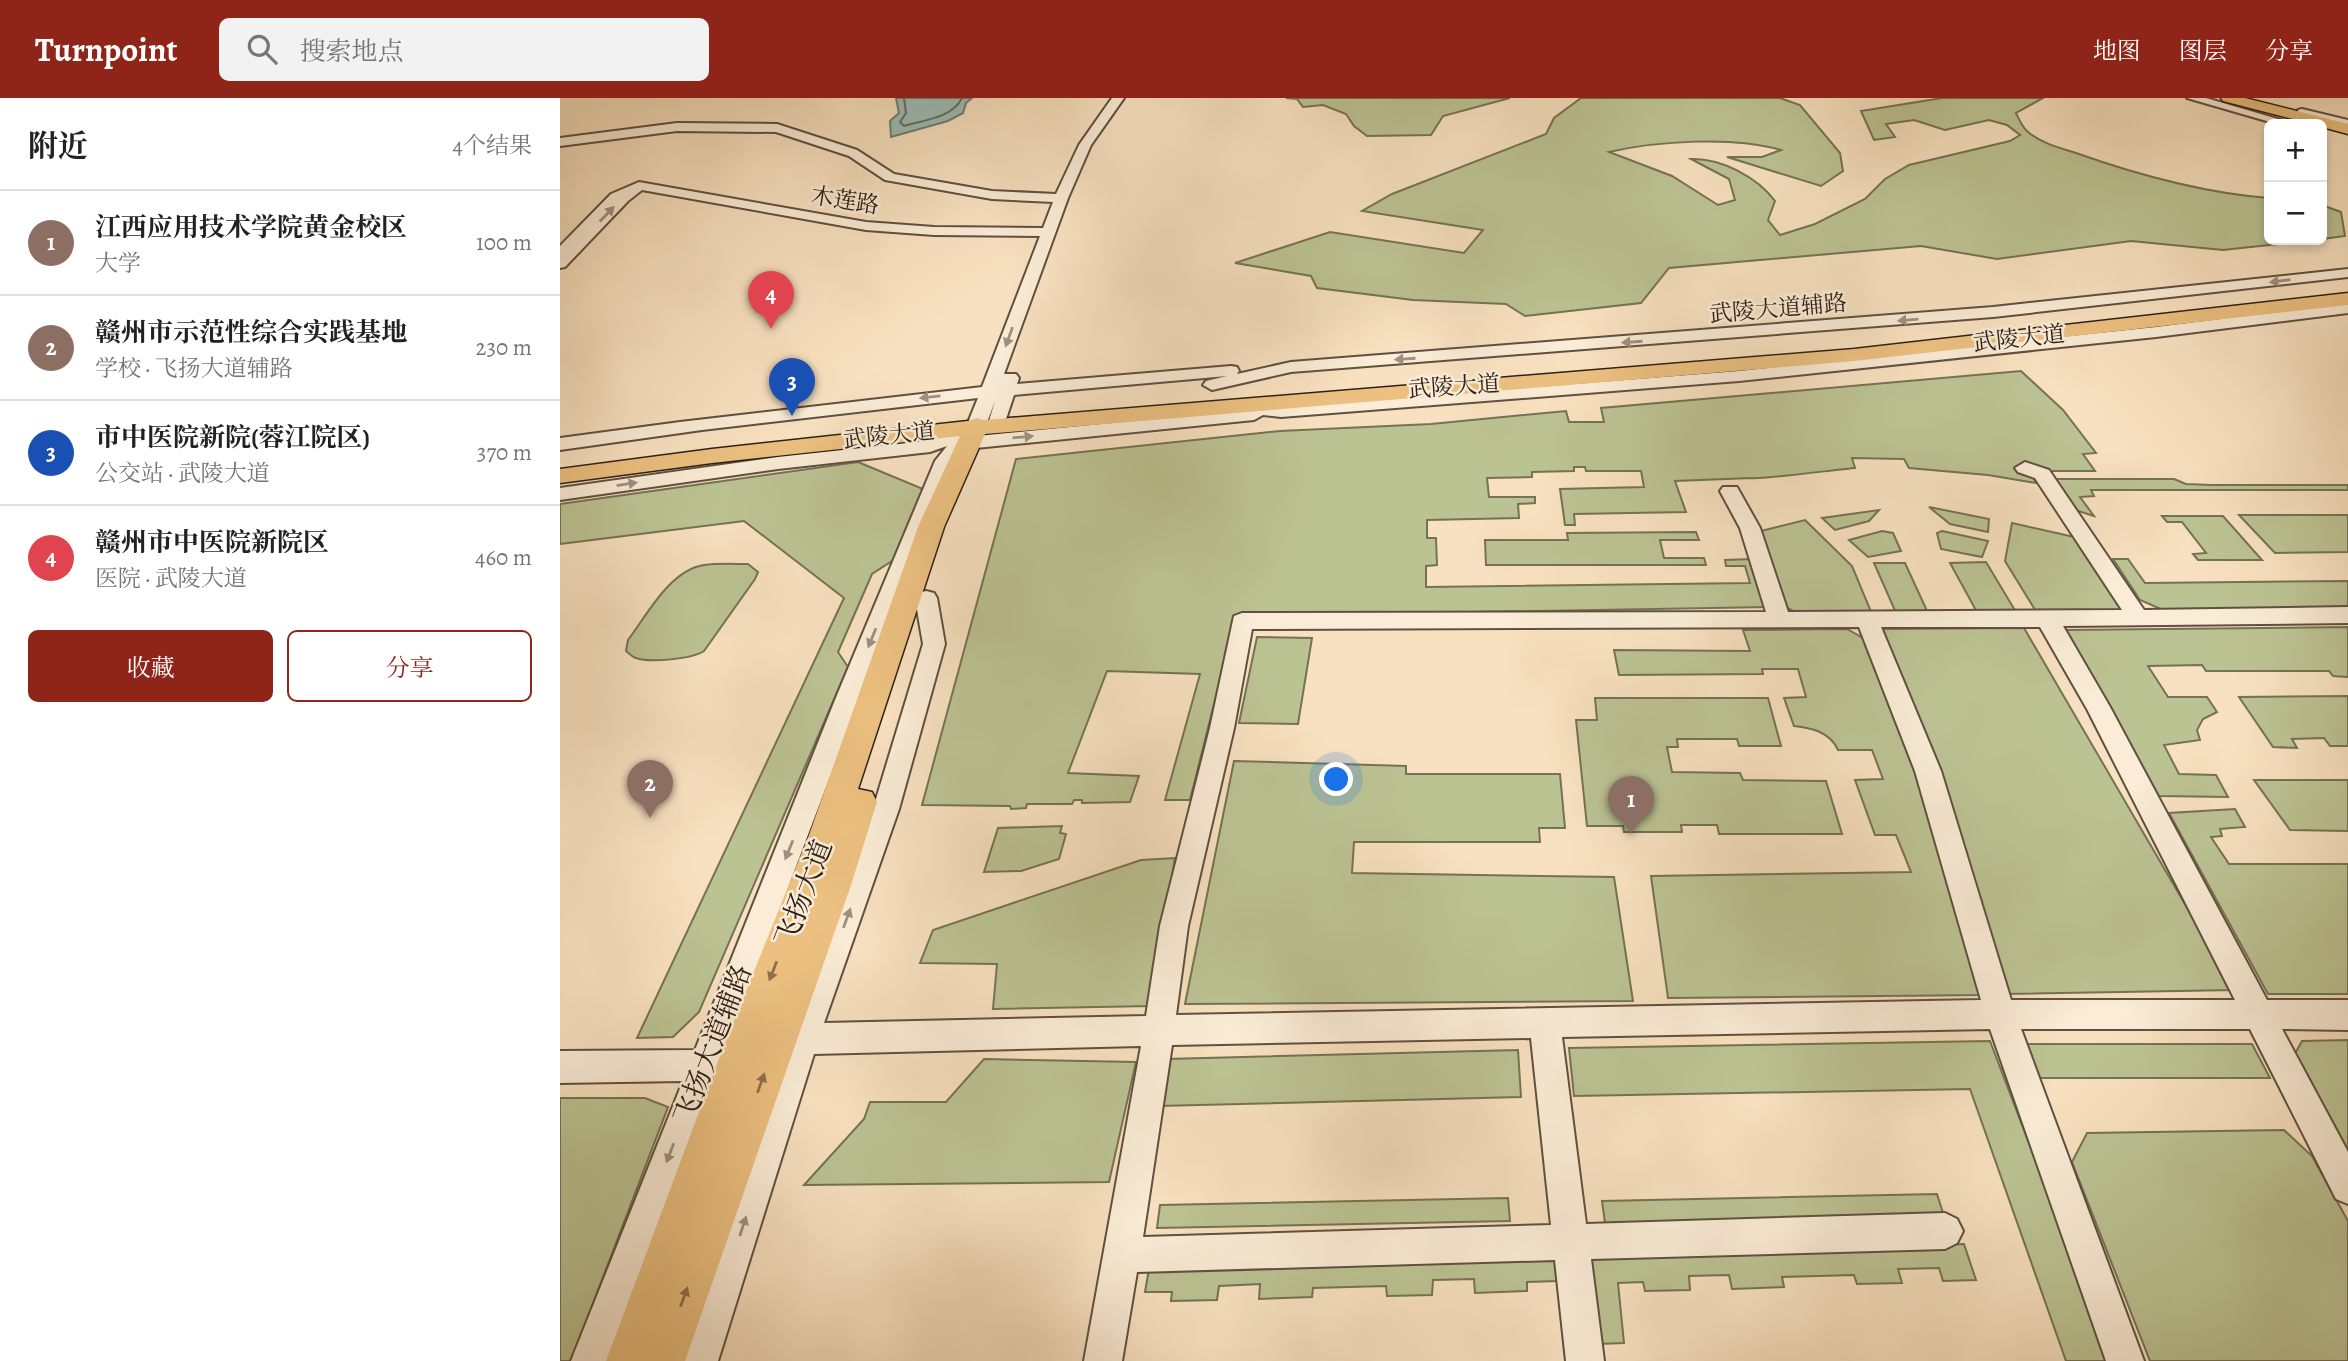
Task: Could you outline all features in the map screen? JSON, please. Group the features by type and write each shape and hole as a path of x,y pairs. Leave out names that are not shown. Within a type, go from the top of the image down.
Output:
{"main road":[{"path":"2207,98 2304,118"},
{"path":"2228,98 2339,133"},
{"name":"武陵大道","path":"560,476 986,418 1488,368 2059,320 2348,287"},
{"name":"武陵大道","path":"1215,394 1787,361 2085,331 2348,299"},
{"name":"武陵大道","path":"560,457 780,428 986,418"},
{"name":"飞扬大道","path":"666,1354 789,1040 833,885 986,418"},
{"name":"飞扬大道","path":"630,1361 741,1053 826,835 931,527 986,418"}],"street":[{"path":"986,418 1061,198 1085,145 1118,98"},
{"path":"986,418 1090,144 1124,98"},
{"path":"2193,98 2271,119"},
{"path":"2248,98 2339,133"},
{"path":"560,142 677,127 777,128 853,153 890,177 992,195 1061,198"},
{"path":"560,254 616,197 639,186"},
{"path":"560,264 623,198 639,186"},
{"name":"木莲路","path":"639,186 698,193 864,225 959,232 1048,232"},
{"name":"武陵大道辅路","path":"1215,394 1291,367 1670,340 2106,302 2348,273"},
{"path":"2059,320 2106,302"},
{"path":"560,444 681,426 1281,412 1739,376 2156,332 2348,308"},
{"path":"2085,331 2156,332"},
{"path":"1670,340 1758,347"},
{"path":"1739,376 1787,361"},
{"path":"560,494 739,468 930,446 986,418 1291,367"},
{"path":"1215,394 1281,412"},
{"name":"飞扬大道辅路","path":"593,1361 704,1065 944,461 986,418"},
{"path":"681,426 780,428"},
{"path":"2025,468 2042,474 2138,618"},
{"path":"1730,491 1750,528 1780,620"},
{"path":"699,1361 789,1040 886,809 934,644 926,598"},
{"path":"1103,1361 1144,1131 1174,926 1222,728 1241,621 2047,619 2348,615"},
{"path":"1867,619 1928,771 2000,1014 2125,1361"},
{"path":"2047,619 2098,706 2348,1188"},
{"path":"833,885 886,809"},
{"path":"560,1067 704,1065 789,1040 2000,1014 2348,1015"},
{"path":"1545,1025 1585,1361"},
{"path":"593,1361 678,1229"},
{"path":"1121,1255 1945,1231"}],"green space":[{"path":"1286,98 1510,98 1443,116 1431,135 1367,136 1354,126 1346,114 1323,105 1303,107 1297,99"},
{"path":"1581,98 1780,98 1800,105 1840,153 1843,171 1821,186 1727,157 1762,157 1781,150 1762,146 1695,142 1649,145 1609,152 1672,176 1718,205 1735,200 1729,179 1691,159 1714,162 1738,171 1758,184 1775,201 1768,220 1780,235 1815,224 1865,199 1885,179 1909,165 2010,141 2020,135 2007,125 1989,120 1945,130 1914,120 1886,124 1895,137 1874,140 1861,111 1942,98 2043,98 2016,113 2025,129 2038,139 2147,176 2220,192 2264,198 2264,245 2269,245 2223,250 2131,241 1997,259 1921,246 1669,268 1641,303 1525,316 1506,304 1413,300 1317,288 1311,276 1235,263 1330,232 1464,253 1483,230 1362,211 1392,194 1546,134 1554,118"},
{"path":"2327,207 2341,212 2345,236 2327,238"},
{"path":"2021,371 2063,410 2096,453 2083,454 2095,471 2031,473 2036,483 1988,475 1909,468 1904,459 1852,458 1855,468 1769,477 1675,481 1686,512 1574,514 1575,525 1565,525 1560,489 1644,487 1641,471 1586,471 1585,467 1574,467 1574,471 1532,472 1532,477 1487,478 1489,497 1535,497 1535,503 1518,504 1519,518 1427,520 1427,538 1436,538 1437,565 1426,566 1426,587 1750,583 1745,566 1726,566 1725,560 1752,559 1769,607 1236,616 1190,800 1165,800 1200,674 1107,671 1068,773 1139,776 1130,802 1082,803 1082,800 1074,800 1072,804 1027,804 1026,808 1011,809 1010,806 922,805 1016,459 1280,431 1431,424 1566,411 1569,422 1604,422 1601,408"},
{"path":"858,462 923,489 895,559 872,574 838,652 848,667 699,1012 673,1037 637,1038 844,598 744,521 560,544 560,504"},
{"path":"2053,479 2174,479 2186,484 2211,485 2348,485 2348,490 2091,490 2094,496 2080,497 2094,516 2075,510"},
{"path":"1929,507 1989,519 1988,532 1950,524"},
{"path":"1879,510 1869,521 1835,530 1822,518"},
{"path":"2239,515 2348,515 2348,552 2275,553"},
{"path":"2162,516 2223,516 2262,560 2198,560 2193,554 2206,553 2182,522 2167,522"},
{"path":"1805,520 1852,566 1872,614 1797,613 1781,604 1757,532"},
{"path":"2012,523 2074,537 2123,611 2037,613 2005,561"},
{"path":"1882,531 1893,533 1901,551 1868,557 1849,540"},
{"path":"1942,531 1988,541 1982,557 1941,549 1937,533"},
{"path":"1696,532 1699,540 1660,540 1664,558 1704,558 1706,565 1486,565 1485,540 1568,540 1567,533"},
{"path":"2113,559 2128,559 2145,583 2348,581 2348,608 2163,610 2140,600"},
{"path":"1986,562 2016,612 1978,614 1950,563"},
{"path":"1874,563 1905,563 1928,613 1896,613"},
{"path":"748,564 758,572 755,579 704,651 681,658 651,660 635,657 626,651 628,640 651,607 680,575 704,565"},
{"path":"2348,627 2348,677 2333,676 2329,671 2206,671 2202,665 2148,666 2168,697 2207,697 2217,712 2203,719 2197,730 2200,740 2164,745 2179,774 2216,775 2228,797 2159,796 2064,630"},
{"path":"2024,628 2235,990 2006,994 1879,629"},
{"path":"1847,629 1863,638 1948,857 1985,995 1668,998 1651,876 1911,872 1896,835 1875,835 1855,780 1883,779 1872,750 1838,750 1825,735 1794,726 1784,698 1806,697 1798,669 1762,669 1763,674 1619,675 1614,650 1750,651 1743,630"},
{"path":"1257,637 1312,638 1298,724 1239,723"},
{"path":"2348,696 2348,746 2330,746 2324,738 2292,739 2297,748 2273,747 2239,697"},
{"path":"1595,698 1768,698 1781,746 1739,746 1737,739 1677,739 1678,747 1667,747 1672,772 1740,773 1743,780 1826,781 1842,834 1719,834 1717,825 1681,825 1682,832 1624,832 1623,826 1587,826 1576,720 1597,720"},
{"path":"1234,761 1406,766 1406,774 1560,774 1565,828 1539,828 1540,842 1354,842 1352,873 1614,877 1633,1001 1185,1004"},
{"path":"2254,780 2348,780 2348,831 2290,830"},
{"path":"2235,809 2245,827 2220,829 2222,836 2211,837 2229,864 2348,864 2348,994 2268,994 2169,813"},
{"path":"1062,826 1060,833 1066,834 1059,859 1021,871 984,872 998,828"},
{"path":"1175,858 1151,1006 993,1009 997,964 920,963 933,930 1141,860"},
{"path":"2348,1040 2348,1168 2291,1061 2302,1041"},
{"path":"1990,1041 2112,1361 2066,1361 1970,1089 1574,1096 1569,1048"},
{"path":"2023,1044 2252,1044 2270,1078 2036,1078"},
{"path":"1518,1050 1521,1097 1158,1106 1166,1059"},
{"path":"984,1059 1136,1062 1109,1182 804,1185 864,1119 870,1102 946,1102"},
{"path":"560,1098 645,1098 668,1107 571,1361 560,1361"},
{"path":"2284,1130 2312,1156 2348,1221 2348,1361 2150,1361 2072,1162 2087,1133"},
{"path":"1937,1194 1944,1216 1605,1223 1602,1201"},
{"path":"1508,1198 1510,1221 1157,1228 1160,1205"},
{"path":"1964,1244 1976,1280 1943,1281 1939,1268 1898,1269 1902,1283 1857,1284 1854,1275 1782,1277 1784,1287 1732,1289 1729,1275 1689,1276 1690,1290 1645,1291 1643,1282 1618,1283 1624,1343 1599,1344 1590,1256"},
{"path":"1555,1250 1558,1281 1527,1282 1527,1291 1475,1293 1474,1279 1433,1280 1432,1295 1387,1296 1386,1286 1313,1288 1312,1297 1259,1299 1260,1284 1219,1286 1217,1300 1171,1301 1172,1292 1145,1292 1150,1263"}],"water":[{"path":"896,98 972,98 966,103 963,113 948,121 891,137 890,121 899,113"}],"place":[{"name":"赣州市中医院新院区","path":"771,329"},
{"name":"市中医院新院(蓉江院区)","path":"792,416"},
{"name":"赣州市示范性综合实践基地","path":"650,818"},
{"name":"江西应用技术学院黄金校区","path":"1631,834"}]}
